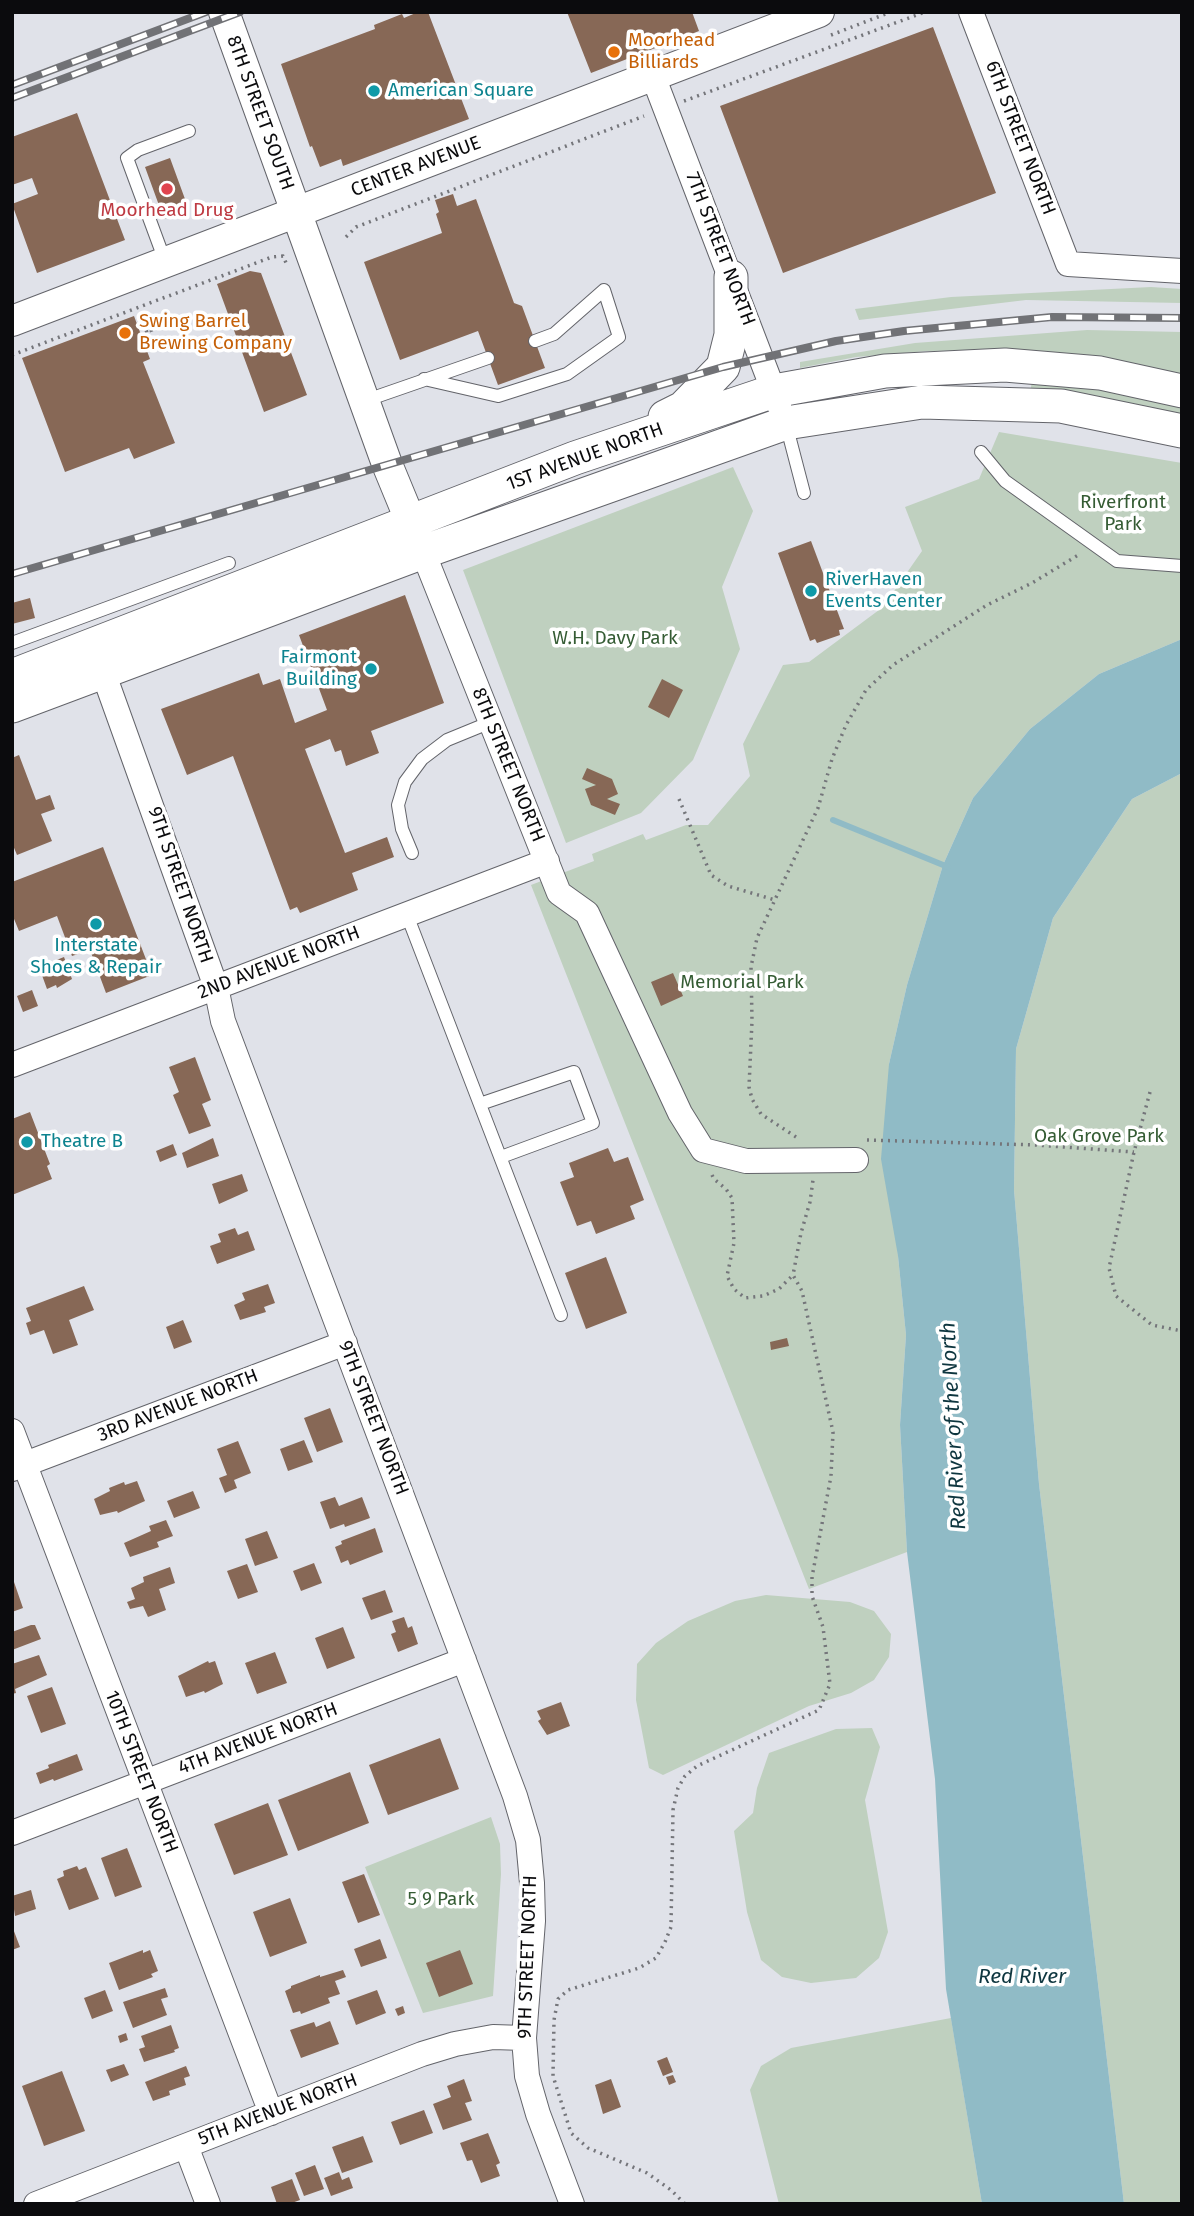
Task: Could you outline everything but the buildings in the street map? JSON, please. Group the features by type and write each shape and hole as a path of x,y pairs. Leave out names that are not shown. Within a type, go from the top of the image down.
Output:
{"main road":[{"path":"575,458 683,408 723,367 731,335 731,276"},
{"name":"1ST AVENUE NORTH","path":"417,537 575,458 774,391 885,371 1005,365 1100,373 1182,391"},
{"name":"1ST AVENUE NORTH","path":"12,706 99,658 417,537 786,423 922,402 1061,406 1182,431"},
{"name":"1ST AVENUE NORTH","path":"12,676 99,658"}],"street":[{"name":"8TH STREET SOUTH","path":"224,12 296,214"},
{"name":"CENTER AVENUE","path":"12,321 820,12"},
{"name":"6TH STREET NORTH","path":"971,12 1068,264 1182,271"},
{"name":"7TH STREET NORTH","path":"653,76 786,423"},
{"name":"8TH STREET NORTH","path":"296,214 364,401 559,893 587,913 680,1113 704,1150"},
{"name":"9TH STREET NORTH","path":"99,658 216,987 223,1021 514,1792 528,1840 533,1921 524,2038 527,2076 538,2114 572,2204"},
{"name":"2ND AVENUE NORTH","path":"12,1065 547,861"},
{"path":"704,1150 746,1161 816,1160 858,1150"},
{"name":"3RD AVENUE NORTH","path":"19,1467 345,1343"},
{"name":"10TH STREET NORTH","path":"12,1431 19,1467 145,1782 271,2113"},
{"name":"4TH AVENUE NORTH","path":"12,1833 464,1660"},
{"name":"5TH AVENUE NORTH","path":"36,2204 455,2044 493,2037 524,2038"},
{"path":"186,2146 208,2204"}],"lane":[{"path":"166,263 127,158 138,150 189,131"},
{"path":"424,379 498,396 567,374 619,337 604,290 554,334 536,341"},
{"path":"364,401 488,358"},
{"path":"786,423 804,493"},
{"path":"981,452 1005,481 1117,561 1182,566"},
{"path":"12,643 229,563"},
{"path":"412,853 402,829 398,805 405,782 422,759 447,740 491,722"},
{"path":"407,915 561,1315"},
{"path":"480,1104 574,1072 593,1124 501,1157"}],"path":[{"path":"346,237 356,227 925,12"},
{"path":"12,355 272,257 283,256"},
{"path":"144,342 150,340 144,326 149,321 156,343 159,342"},
{"path":"704,1150 714,1179 732,1198 734,1243 727,1276 734,1289 745,1297 763,1296 779,1290 793,1275 810,1202 816,1140 794,1137 761,1114 752,1099 749,1087 751,967 757,938 818,808 832,759 846,725 866,691 893,665 987,605 1094,545"},
{"path":"679,799 712,875 728,886 775,900"},
{"path":"1150,1092 1109,1268 1116,1296 1152,1325 1182,1331"},
{"path":"858,1150 1036,1145 1134,1152"},
{"path":"685,2204 647,2173 588,2148 571,2133 553,2076 554,2020 558,1999 568,1990 639,1968 656,1958 665,1942 671,1927 673,1810 678,1788 685,1776 697,1766 819,1710 825,1700 830,1684 823,1627 812,1597 812,1577 831,1476 833,1432 802,1291 793,1275"}],"green space":[{"path":"1151,287 1182,289 1182,303 1026,300 859,320 855,309 951,297"},
{"path":"1087,330 1182,332 1182,377 998,350 928,351 856,357 800,368 800,362 915,343"},
{"path":"1032,380 1182,405 1182,419 1030,394"},
{"name":"Memorial Park","path":"999,432 1182,463 1182,639 1099,674 1030,729 973,798 943,865 907,985 889,1064 898,1256 906,1335 900,1425 907,1552 809,1589 531,885 594,861 592,854 643,834 646,840 686,825 708,825 750,776 743,744 783,665 809,662 883,607 922,551 905,507 979,479"},
{"name":"W.H. Davy Park","path":"733,467 753,511 722,587 740,649 693,760 641,813 566,843 463,570"},
{"name":"Oak Grove Park","path":"1182,773 1182,2204 1124,2204 1039,1484 1014,1190 1016,1049 1053,918 1132,799"},
{"path":"766,1595 850,1602 874,1611 891,1634 889,1657 874,1680 851,1693 809,1706 663,1775 649,1768 636,1700 637,1664 656,1643 688,1621 735,1601"},
{"path":"872,1728 880,1747 865,1800 888,1932 879,1958 856,1978 811,1983 782,1977 761,1960 747,1912 734,1831 753,1813 757,1788 769,1753 836,1729"},
{"name":"5 9 Park","path":"491,1817 500,1844 501,1874 493,1996 423,2013 365,1867"},
{"path":"951,2018 982,2204 779,2204 750,2090 761,2066 791,2048"}],"water":[{"name":"Red River","path":"1182,639 1182,773 1132,799 1053,918 1016,1049 1014,1190 1039,1484 1124,2204 982,2204 946,1989 935,1779 907,1552 900,1425 906,1335 898,1256 881,1159 889,1064 907,985 943,865 973,798 1030,729 1099,674"}],"waterway":[{"path":"833,820 948,867"}],"railway":[{"path":"12,85 206,12"},
{"path":"12,98 240,12"},
{"path":"12,574 723,367 836,341 904,331 1052,317 1182,318"}],"place":[{"name":"Moorhead Billiards","path":"614,52"},
{"name":"American Square","path":"374,91"},
{"name":"Moorhead Drug","path":"167,189"},
{"name":"Swing Barrel Brewing Company","path":"125,333"},
{"name":"RiverHaven Events Center","path":"811,591"},
{"name":"Fairmont Building","path":"371,669"},
{"name":"Interstate Shoes & Repair","path":"96,924"},
{"name":"Theatre B","path":"27,1142"}],"park label":[{"name":"Riverfront Park","path":"1123,514"}],"water label":[{"name":"Red River of the North","path":"954,1426"}]}
